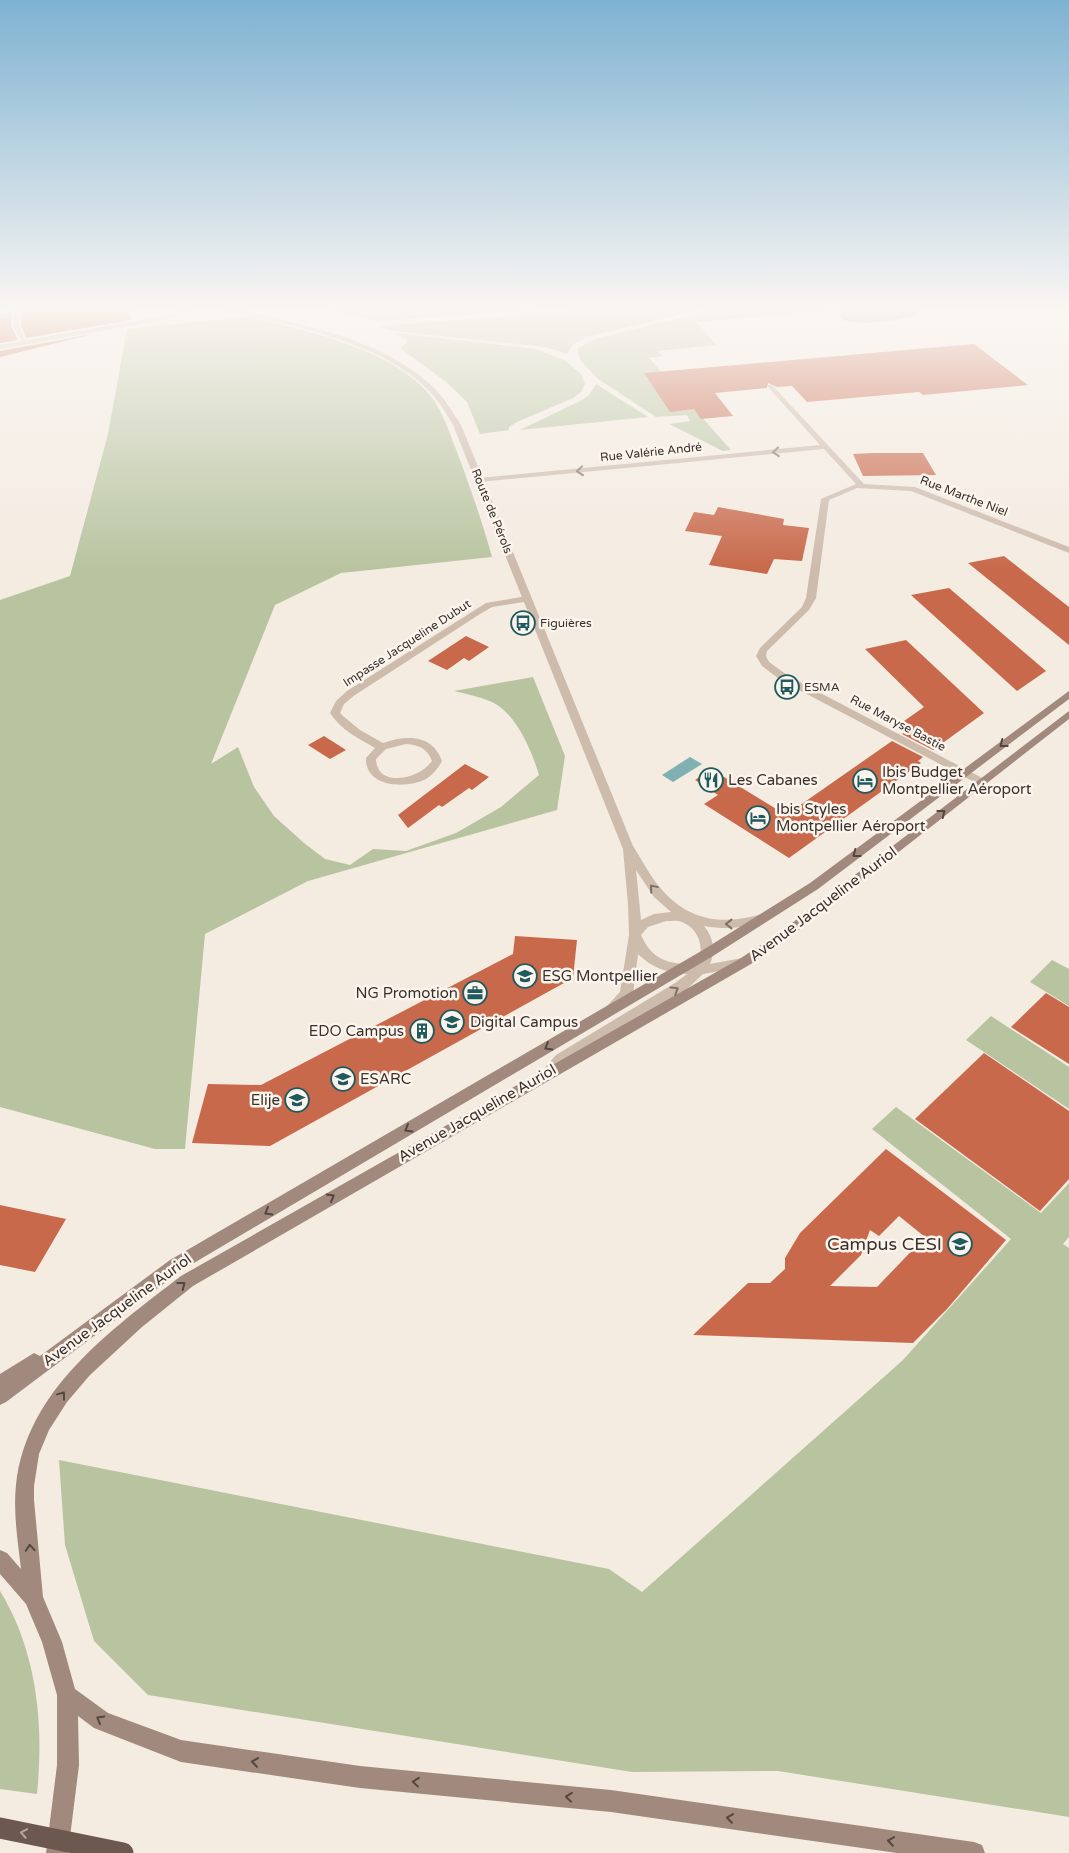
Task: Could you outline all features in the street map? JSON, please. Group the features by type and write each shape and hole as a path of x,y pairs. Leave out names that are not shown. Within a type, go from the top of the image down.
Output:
{"highway":[{"path":"0,1828 123,1853"}],"main road":[{"name":"Avenue Jacqueline Auriol","path":"0,1396 176,1264 708,954 814,886 1069,694"},
{"name":"Avenue Jacqueline Auriol","path":"34,1597 25,1486 31,1454 42,1422 68,1387 122,1333 188,1281 546,1074 746,962 787,933 1069,714"},
{"path":"0,1384 120,1305"},
{"path":"0,1560 34,1597 52,1642 67,1695 68,1765 57,1853"},
{"path":"67,1695 100,1721 181,1751 360,1777 611,1802 974,1853"}],"street":[{"name":"Route de Pérols","path":"436,395 457,425 627,846 647,881 658,894 690,920"},
{"path":"779,395 862,485"},
{"name":"Rue Valérie André","path":"479,480 825,447"},
{"name":"Rue Marthe Niel","path":"862,485 917,491 1069,550"},
{"name":"Rue Maryse Bastie","path":"862,485 843,490 825,499 811,598 806,608 763,650 761,656 765,664 786,679 982,782"},
{"name":"Impasse Jacqueline Dubut","path":"382,747 340,721 335,713 340,703 351,692 489,605 527,599"},
{"path":"402,741 423,743 436,754 437,761 428,774 419,778 404,781 388,780 374,771 371,765 372,758 382,747 402,741"},
{"name":"Route de Pérols","path":"605,1014 626,994 635,934 635,911 627,846"},
{"path":"746,962 707,969 682,968 653,961 640,949 635,934 643,924 658,917 676,916 690,920 732,925 767,916"},
{"path":"690,920 705,935 708,954 707,969"},
{"path":"546,1074 561,1059 707,969"}],"green space":[{"path":"115,395 430,395 438,407 462,465 492,557 341,573 275,605 211,764 238,747 254,787 274,816 325,859 350,865 373,849 406,851 456,833 501,807 539,775 522,734 501,707 478,697 454,691 533,677 565,756 557,810 308,881 205,934 185,1149 155,1149 0,1107 0,600 70,576 108,434"},
{"path":"460,395 576,395 517,422 509,427 509,430 480,434 467,402"},
{"path":"588,395 614,395 648,417 520,430"},
{"path":"623,395 682,395 731,450 723,451 669,424 690,421 687,415 656,417"},
{"path":"1052,960 1069,969 1069,1006 1030,982"},
{"path":"991,1016 1069,1067 1069,1109 966,1040"},
{"path":"896,1107 1041,1213 1069,1183 1069,1237 1063,1244 1069,1248 1069,1817 778,1771 632,1772 148,1695 94,1641 65,1545 59,1460 609,1569 642,1592 903,1360 1011,1239 872,1129"},
{"path":"0,1591 22,1638 30,1663 35,1689 39,1742 37,1794 0,1789"}],"water":[{"path":"690,757 702,764 673,782 662,775"}],"building":[{"path":"659,395 717,395 733,416 701,419 694,409 670,412"},
{"path":"801,395 880,395 807,402"},
{"path":"923,453 936,475 863,476 853,454"},
{"path":"718,507 784,519 783,525 809,528 802,561 774,559 767,574 709,565 722,536 685,531 694,512 714,515"},
{"path":"1004,556 1069,607 1069,645 968,563"},
{"path":"949,588 1046,671 1017,691 911,595"},
{"path":"466,636 489,647 469,661 464,658 447,670 428,661"},
{"path":"906,640 984,713 933,750 902,734 907,731 897,726 924,707 865,649"},
{"path":"324,736 346,750 330,759 308,745"},
{"path":"892,741 923,757 918,761 921,763 789,858 704,804 718,795 695,780 711,769 786,815"},
{"path":"465,764 489,777 472,790 469,788 442,807 439,805 408,828 398,815"},
{"name":"EDO Campus","path":"515,936 577,940 573,978 270,1146 192,1143 208,1084 261,1085 513,954"},
{"path":"1046,993 1069,1007 1069,1064 1011,1027"},
{"path":"984,1053 1069,1111 1069,1179 1040,1211 915,1119"},
{"name":"Campus CESI","path":"886,1149 1006,1240 947,1309 913,1343 693,1335 748,1283 770,1283 785,1269 785,1258 800,1233","holes":["899,1216 925,1237 877,1287 830,1286 861,1255 870,1230 879,1236"]},
{"path":"0,1205 66,1219 35,1272 0,1265"}],"place":[{"name":"Figuières","path":"523,623"},
{"name":"ESMA","path":"787,687"},
{"name":"Les Cabanes","path":"711,780"},
{"name":"Ibis Budget Montpellier Aéroport","path":"865,781"},
{"name":"Ibis Styles Montpellier Aéroport","path":"758,818"},
{"name":"ESG Montpellier","path":"525,976"},
{"name":"NG Promotion","path":"475,993"},
{"name":"Digital Campus","path":"452,1022"},
{"name":"EDO Campus","path":"422,1031"},
{"name":"ESARC","path":"343,1079"},
{"name":"Elije","path":"297,1100"},
{"name":"Campus CESI","path":"960,1244"}]}
